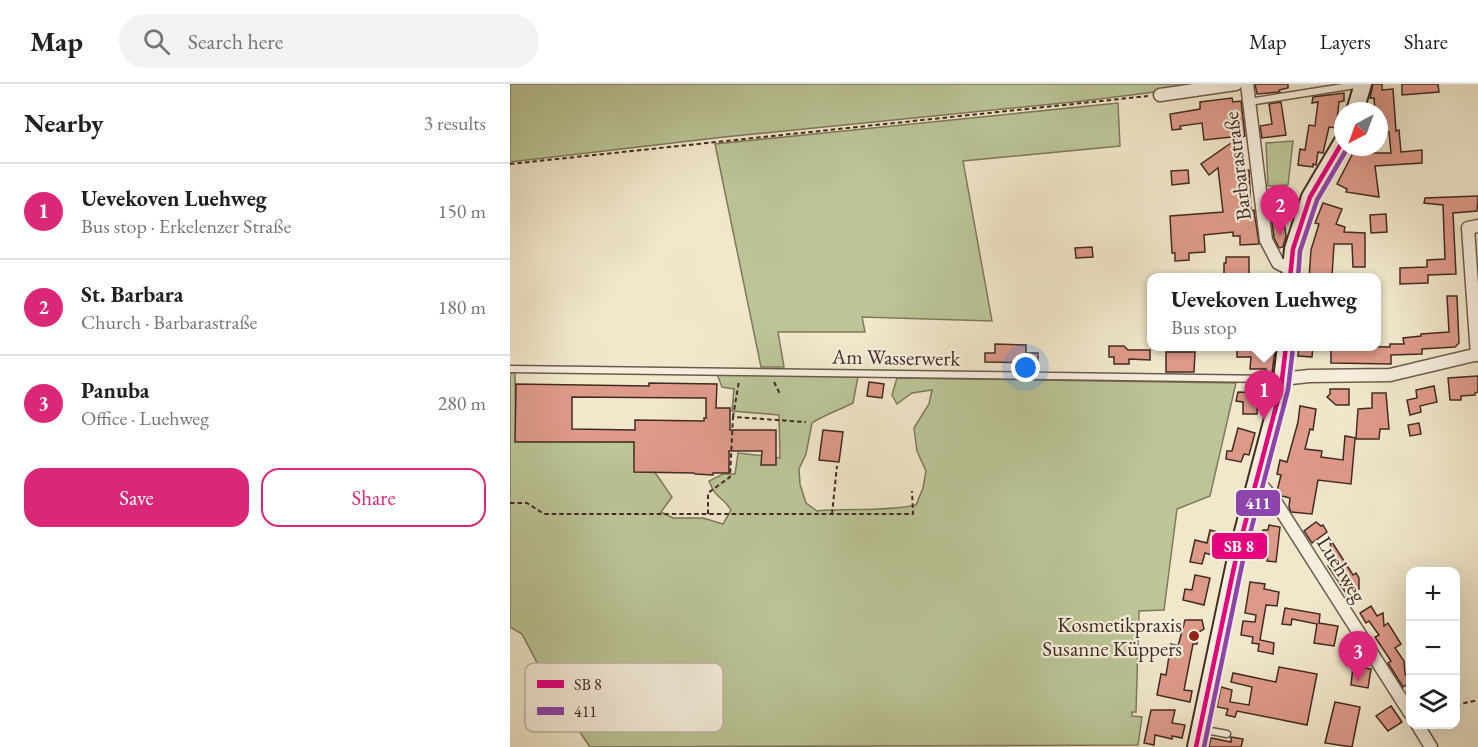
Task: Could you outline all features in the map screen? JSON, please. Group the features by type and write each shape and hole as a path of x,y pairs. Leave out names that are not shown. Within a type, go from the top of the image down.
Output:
{"main road":[{"path":"1358,102 1363,84"},
{"path":"1290,273 1293,249 1310,197 1334,156"},
{"path":"1196,747 1234,570 1282,379 1285,351"}],"street":[{"name":"Barbarastraße","path":"1160,95 1236,84"},
{"name":"Barbarastraße","path":"1247,84 1266,240 1278,263 1290,273"},
{"path":"1282,379 1309,376 1390,375 1477,354 1468,228 1478,226"},
{"name":"Luehweg","path":"1256,480 1275,501 1406,707"},
{"path":"1420,729 1431,747"}],"lane":[{"path":"1249,102 1363,84"},
{"name":"Am Wasserwerk","path":"510,369 1282,379"},
{"path":"1200,729 1227,734"}],"path":[{"path":"510,164 1160,95"},
{"path":"708,514 708,493 730,477 733,417 741,371"},
{"path":"768,371 780,394"},
{"path":"733,417 806,422"},
{"path":"832,514 837,466"},
{"path":"510,503 527,503 544,514 913,514 912,491"},
{"path":"1460,704 1478,700"}],"green space":[{"path":"510,84 1186,84 1187,88 510,162"},
{"path":"1118,103 1120,146 963,161 992,321 862,317 865,332 778,332 784,367 761,367 715,144"},
{"path":"1293,141 1288,185 1268,186 1266,143"},
{"path":"510,373 515,373 516,441 634,442 672,497 661,512 673,518 703,518 723,524 731,510 714,492 709,481 723,474 735,474 738,453 780,458 779,415 732,411 734,389 722,387 717,374 858,377 853,403 812,423 806,454 799,469 800,484 806,503 817,511 916,505 923,488 926,471 917,451 914,428 929,404 932,390 912,393 897,404 892,395 897,378 1236,383 1210,496 1177,509 1164,610 1139,611 1136,712 1132,712 1132,716 1142,717 1138,745 590,747 580,732 723,732 723,663 537,663 522,634 510,627"}],"building":[{"path":"1255,84 1288,84 1288,88 1279,90 1280,92 1257,94"},
{"path":"1373,84 1382,84 1382,90 1393,89 1396,131 1399,130 1401,152 1422,150 1422,163 1375,166 1379,197 1346,192 1347,189 1337,184 1351,156 1388,156 1388,153 1391,153 1388,102 1374,102 1374,98 1370,98"},
{"path":"1402,84 1438,84 1439,92 1402,95"},
{"path":"1344,93 1344,101 1334,102 1334,128 1329,127 1323,153 1318,152 1316,165 1313,164 1313,167 1298,165 1300,149 1305,150 1309,125 1315,126 1318,102 1312,103 1313,97"},
{"path":"1232,98 1233,102 1241,101 1245,136 1241,137 1244,170 1249,170 1251,211 1254,210 1259,244 1240,245 1240,236 1233,236 1233,232 1204,235 1205,252 1189,253 1189,260 1175,261 1175,253 1172,253 1170,216 1223,212 1218,168 1209,175 1201,164 1241,136 1204,140 1202,123 1180,126 1181,129 1172,130 1170,114 1200,109 1200,102"},
{"path":"1281,102 1286,135 1262,138 1260,126 1272,124 1269,104"},
{"path":"1188,170 1189,183 1172,185 1171,171"},
{"path":"1478,196 1477,211 1453,213 1456,274 1428,275 1428,283 1400,284 1400,268 1427,267 1427,260 1445,259 1443,205 1424,203 1425,198"},
{"path":"1323,203 1342,209 1336,224 1345,227 1344,232 1365,233 1365,267 1353,267 1352,244 1334,244 1332,273 1309,273 1311,250 1319,224 1315,223"},
{"path":"1283,213 1286,236 1283,247 1279,248 1274,238 1271,214"},
{"path":"1386,214 1387,232 1371,233 1370,215"},
{"path":"1092,247 1093,257 1076,258 1075,248"},
{"path":"1226,257 1249,257 1249,273 1224,273 1224,263 1226,263"},
{"path":"1447,296 1457,296 1459,343 1455,347 1422,349 1422,354 1391,355 1391,364 1331,363 1331,351 1381,351 1381,347 1390,347 1390,344 1404,344 1403,338 1449,332"},
{"path":"995,344 1026,345 1026,353 1038,353 1038,363 985,362 985,353 995,353"},
{"path":"1109,346 1124,346 1128,350 1150,351 1150,360 1129,359 1129,364 1114,364 1114,357 1109,357"},
{"path":"1237,351 1275,351 1272,373 1266,373 1266,369 1250,369 1251,357 1237,357"},
{"path":"1298,351 1313,351 1312,357 1298,356"},
{"path":"1166,352 1195,352 1194,372 1166,372"},
{"path":"1478,376 1478,392 1475,395 1461,396 1461,400 1450,400 1448,378"},
{"path":"869,382 884,384 882,398 867,396"},
{"path":"649,383 717,384 716,408 730,408 730,430 776,430 776,465 761,465 762,451 729,451 729,473 713,473 713,475 634,472 634,442 515,442 516,384 649,386","holes":["572,397 706,398 704,421 635,420 635,430 572,429"]},
{"path":"1434,386 1437,402 1420,406 1421,412 1410,415 1407,400 1417,398 1416,390"},
{"path":"1330,389 1349,389 1349,405 1336,405 1327,397"},
{"path":"1238,392 1258,393 1257,414 1243,414 1243,402 1236,401"},
{"path":"1372,393 1386,393 1389,429 1380,429 1379,439 1355,439 1351,484 1318,480 1312,514 1291,512 1290,498 1282,496 1277,491 1281,475 1277,474 1280,460 1287,462 1300,406 1316,409 1313,430 1310,429 1305,449 1322,451 1321,457 1343,460 1345,436 1356,438 1358,409 1372,408"},
{"path":"1419,423 1421,434 1410,436 1408,425"},
{"path":"1238,428 1255,433 1249,455 1244,454 1241,462 1226,459 1227,451 1232,451"},
{"path":"823,430 843,432 839,462 819,460"},
{"path":"1316,522 1323,525 1327,532 1312,543 1304,531"},
{"path":"1269,525 1280,527 1276,562 1267,561 1268,555 1260,554 1263,530 1268,530"},
{"path":"1210,530 1226,534 1219,557 1205,553 1202,564 1190,562 1195,540 1207,543"},
{"path":"1330,539 1353,575 1356,573 1359,578 1359,589 1348,596 1328,566 1332,563"},
{"path":"1195,575 1210,578 1204,605 1183,600 1185,589 1192,590"},
{"path":"1250,582 1265,584 1264,589 1279,592 1277,606 1266,605 1260,640 1274,643 1273,654 1258,651 1259,644 1252,643 1253,637 1241,635 1243,621 1255,622 1256,615 1245,613"},
{"path":"1371,606 1377,616 1383,613 1384,626 1388,623 1401,644 1395,648 1404,661 1406,685 1403,687 1388,663 1391,661 1375,637 1379,635 1369,621 1366,623 1360,613"},
{"path":"1285,608 1320,614 1319,623 1338,626 1334,646 1314,643 1317,624 1292,619 1291,625 1282,624"},
{"path":"1185,620 1202,620 1204,629 1199,632 1197,644 1193,644 1184,690 1192,691 1190,702 1157,695 1161,674 1166,675 1171,644 1178,646"},
{"path":"1348,655 1361,657 1359,667 1371,669 1368,688 1351,685 1353,666 1346,665"},
{"path":"1279,667 1317,674 1307,725 1237,711 1235,717 1226,715 1228,709 1217,707 1221,687 1232,690 1230,702 1249,705 1252,687 1231,682 1233,673 1276,682"},
{"path":"1335,702 1360,707 1352,747 1325,743"},
{"path":"1391,706 1402,722 1388,731 1376,716"},
{"path":"1151,710 1175,710 1172,723 1185,725 1182,738 1172,736 1172,739 1155,735 1154,745 1144,743"},
{"path":"1231,737 1243,739 1241,747 1209,747 1211,738 1231,742"}],"transit line":[{"path":"1291,273 1293,249 1310,197 1334,156"},
{"name":"411","path":"1298,273 1300,251 1317,200 1343,156"},
{"path":"1196,747 1236,558 1281,388 1285,351"},
{"name":"411","path":"1204,747 1243,560 1288,390 1293,351"}],"place":[{"name":"St. Barbara","path":"1280,235"},
{"name":"Uevekoven Luehweg","path":"1264,420"},
{"name":"Kosmetikpraxis Susanne Küppers","path":"1194,636"},
{"name":"Panuba","path":"1358,681"}]}
